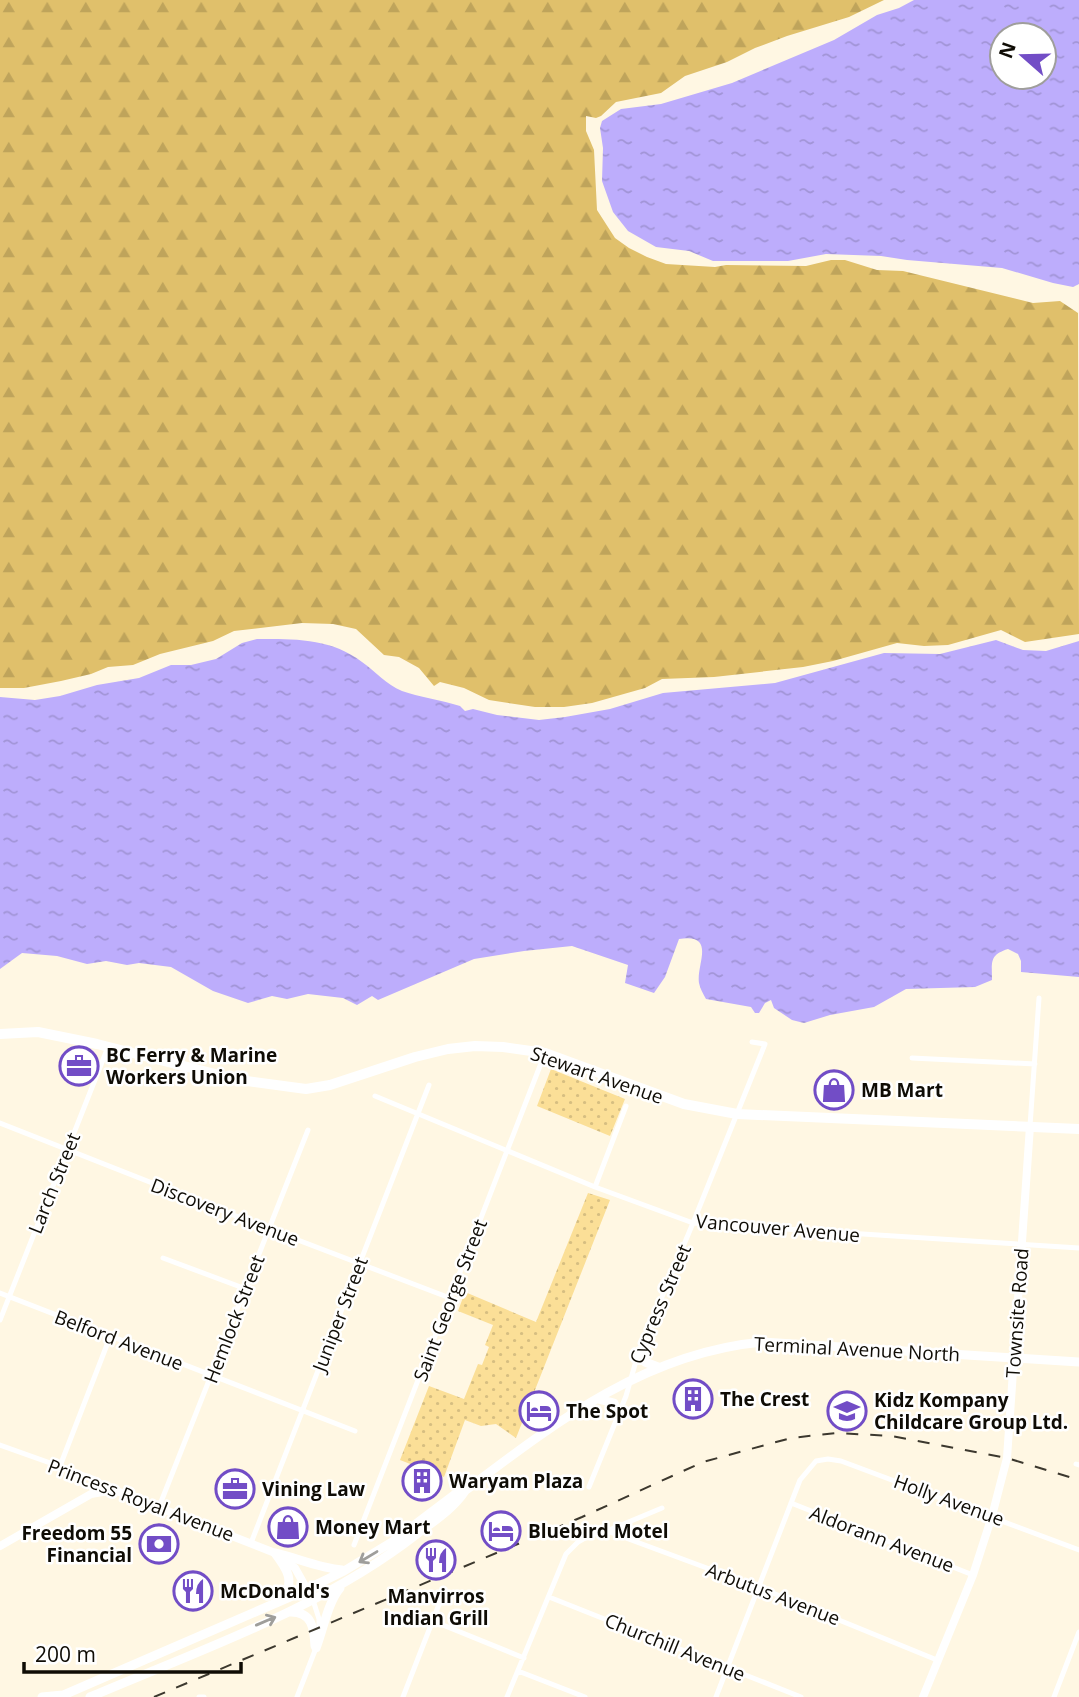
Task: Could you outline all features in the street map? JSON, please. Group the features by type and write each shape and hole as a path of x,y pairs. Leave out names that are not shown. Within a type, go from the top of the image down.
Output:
{"highway":[{"name":"Stewart Avenue","path":"0,1034 38,1032 239,1080 306,1089 330,1085 448,1049 503,1047 545,1053 684,1104 737,1114 1079,1129"}],"main road":[{"name":"Terminal Avenue North","path":"42,1697 61,1696 344,1571 392,1542 454,1495 465,1491 549,1427 658,1367 699,1352 762,1342 1079,1362"},
{"path":"642,1349 645,1362 658,1367"},
{"path":"597,1399 614,1403 618,1416"},
{"name":"Terminal Avenue North","path":"90,1697 287,1612 344,1584 406,1543 458,1502 465,1491"},
{"path":"275,1553 324,1568 344,1571"},
{"path":"275,1553 288,1571 289,1577 289,1587 282,1600"},
{"path":"316,1648 334,1598 344,1584"},
{"path":"287,1612 301,1613 312,1623 316,1648"}],"street":[{"name":"Townsite Road","path":"923,1697 973,1575 1007,1458 1040,999"},
{"name":"Cypress Street","path":"589,1487 618,1416 634,1363 694,1223 765,1044 752,1042"},
{"name":"Larch Street","path":"0,1320 108,1047"},
{"name":"Saint George Street","path":"354,1545 545,1053"},
{"path":"912,1058 1035,1064"},
{"name":"Juniper Street","path":"251,1543 429,1085"},
{"name":"Vancouver Avenue","path":"375,1096 595,1186 694,1223 1079,1248"},
{"path":"595,1186 626,1106"},
{"name":"Discovery Avenue","path":"0,1123 450,1298"},
{"name":"Hemlock Street","path":"159,1507 308,1130"},
{"path":"163,1258 246,1289"},
{"name":"Belford Avenue","path":"0,1293 355,1431"},
{"path":"61,1465 110,1337"},
{"name":"Princess Royal Avenue","path":"0,1445 50,1465 61,1465 98,1480 107,1490 121,1492 275,1553 295,1568 313,1600"},
{"name":"Holly Avenue","path":"791,1503 800,1480 816,1461 841,1461 1079,1550"},
{"path":"0,1546 91,1494 107,1490"},
{"path":"716,1697 791,1503"},
{"name":"Aldorann Avenue","path":"791,1503 973,1575"},
{"path":"507,1697 566,1554 590,1535 607,1531 662,1508"},
{"name":"Arbutus Avenue","path":"607,1531 758,1587 937,1660"},
{"path":"404,1697 445,1588"},
{"name":"Churchill Avenue","path":"549,1597 801,1697"},
{"path":"297,1697 316,1648 319,1619 313,1600"},
{"path":"433,1622 524,1658"},
{"path":"1054,1697 1079,1632"},
{"path":"518,1671 584,1697"}],"green space":[{"path":"0,0 884,0 849,17 787,36 727,62 685,76 661,93 616,102 596,118 586,116 586,131 594,150 597,210 615,238 629,248 666,264 715,267 806,266 831,260 845,260 877,270 903,271 1033,303 1060,301 1078,313 1079,634 1025,642 1001,630 948,645 897,643 803,667 714,677 662,679 645,688 592,703 535,707 489,700 464,688 440,682 434,686 419,668 399,657 384,655 356,629 333,624 302,623 234,631 213,641 160,654 133,665 108,667 91,674 24,688 0,688"}],"shaded area":[{"path":"551,1069 625,1099 610,1136 537,1106"},
{"path":"588,1193 610,1200 516,1438 496,1424 481,1426 465,1420 444,1477 400,1460 429,1386 464,1399 478,1364 482,1365 489,1347 485,1345 493,1325 458,1311 465,1292 536,1322"}],"water":[{"path":"914,0 1079,0 1079,284 1073,287 1053,283 1002,268 881,256 826,254 788,261 713,261 689,251 656,247 628,231 613,212 602,181 602,121 621,109 661,104 732,83 834,40 877,15"},
{"path":"257,639 325,644 350,654 402,691 460,706 465,711 473,709 539,720 610,709 663,693 775,683 884,653 940,654 996,640 1023,650 1046,651 1079,641 1079,977 1021,972 1018,954 1008,949 997,954 993,960 992,980 975,987 906,989 874,1007 804,1023 792,1020 774,1008 771,1000 765,1003 759,1013 755,1013 751,1007 706,999 699,983 701,946 691,938 679,939 665,977 654,993 625,983 628,965 572,946 474,959 378,1000 372,996 357,1005 343,998 308,994 287,999 272,996 248,1003 213,991 171,967 139,963 127,965 106,961 87,964 57,956 22,953 0,969 0,697 35,700 60,696 97,685 139,678 171,665 191,665 216,659 242,643"}],"railway":[{"path":"154,1697 582,1517 703,1462 791,1438 836,1433 892,1436 1007,1458 1079,1480"}],"place":[{"name":"BC Ferry & Marine Workers Union","path":"79,1066"},
{"name":"MB Mart","path":"834,1090"},
{"name":"The Crest","path":"693,1399"},
{"name":"The Spot","path":"539,1411"},
{"name":"Kidz Kompany Childcare Group Ltd.","path":"847,1411"},
{"name":"Waryam Plaza","path":"422,1481"},
{"name":"Vining Law","path":"235,1489"},
{"name":"Money Mart","path":"288,1527"},
{"name":"Bluebird Motel","path":"501,1531"},
{"name":"Freedom 55 Financial","path":"159,1544"},
{"name":"Manvirros Indian Grill","path":"436,1560"},
{"name":"McDonald's","path":"193,1591"}]}
